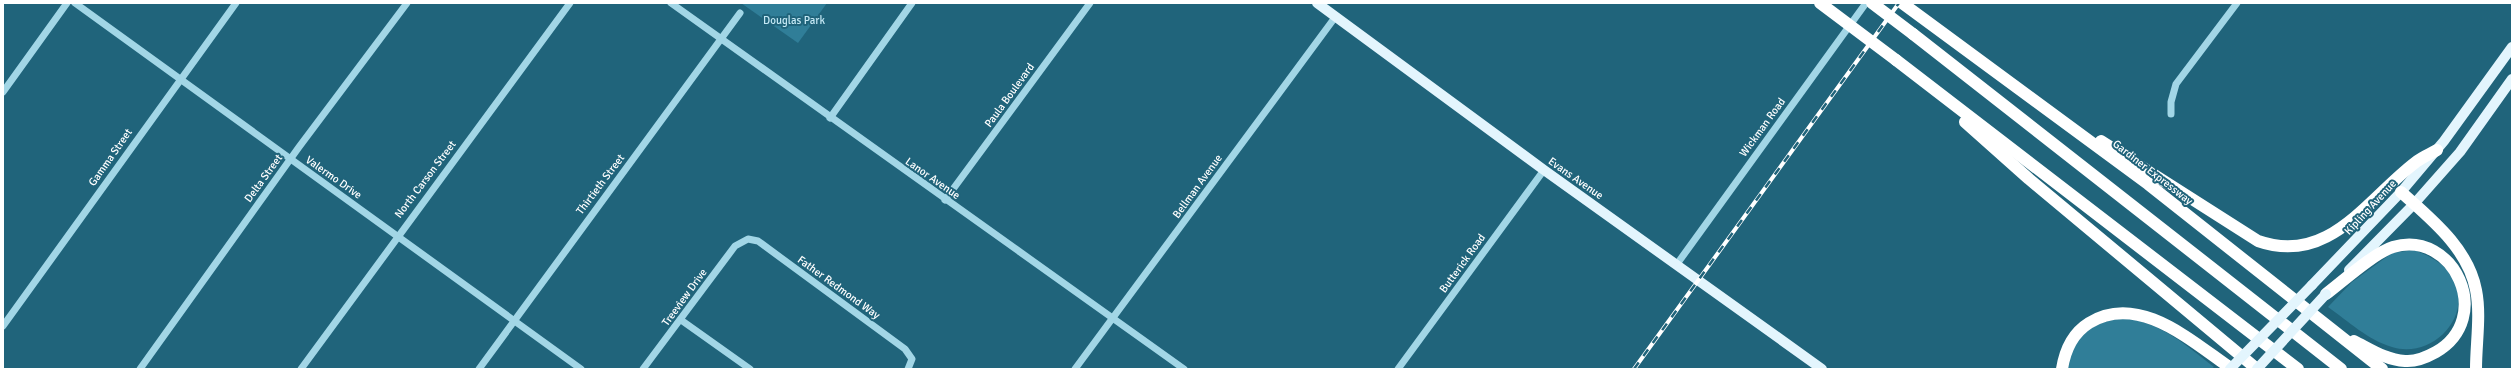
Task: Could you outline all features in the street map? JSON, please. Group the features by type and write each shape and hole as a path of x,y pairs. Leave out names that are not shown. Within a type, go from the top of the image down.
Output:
{"highway":[{"path":"1820,3 2298,369"},
{"path":"1872,3 2341,369"},
{"name":"Gardiner Expressway","path":"1902,3 2049,109 2382,369"},
{"path":"1896,60 2029,179 2257,369"},
{"path":"2049,109 2258,241 2284,247 2305,245 2330,235 2374,202 2416,162 2437,150"},
{"path":"2401,192 2450,240 2468,266 2476,290 2476,369"},
{"path":"2326,294 2384,251 2396,246 2412,246 2430,251 2445,260 2458,278 2463,288 2466,304 2461,326 2448,343 2427,357 2415,360 2405,361 2383,355 2329,328"},
{"path":"2062,369 2067,349 2082,328 2110,314 2126,314 2148,317 2163,324 2231,369"}],"main road":[{"name":"Evans Avenue","path":"1317,3 1544,170 1822,369"},
{"name":"Kipling Avenue","path":"2231,369 2401,192 2461,120 2512,47"},
{"path":"2257,369 2326,294 2414,204 2460,152 2512,79"}],"street":[{"path":"3,92 66,3"},
{"name":"Valermo Drive","path":"75,3 180,78 290,160 581,369"},
{"name":"Gamma Street","path":"3,326 180,78 236,3"},
{"name":"Delta Street","path":"140,369 290,160 407,3"},
{"name":"North Carson Street","path":"301,369 397,236 570,3"},
{"name":"Lanor Avenue","path":"671,3 830,118 1184,369"},
{"path":"830,118 912,3"},
{"name":"Paula Boulevard","path":"945,200 1090,3"},
{"name":"Wickman Road","path":"1677,264 1866,3"},
{"path":"2171,114 2171,102 2176,84 2237,3"},
{"name":"Thirtieth Street","path":"479,369 740,13"},
{"name":"Bellman Avenue","path":"1075,369 1336,16"},
{"name":"Butterick Road","path":"1398,369 1544,170"},
{"name":"Treeview Drive","path":"643,369 681,320 734,246 743,240"},
{"name":"Father Redmond Way","path":"743,240 758,241 905,349 910,353 909,367"},
{"path":"681,320 750,369"}],"green space":[{"name":"Douglas Park","path":"741,3 827,3 798,43"},
{"path":"2414,250 2441,264 2452,275 2456,282 2459,303 2456,315 2449,327 2441,336 2418,348 2405,349 2392,347 2375,340 2358,330 2328,307 2352,282 2392,253"},
{"path":"2127,318 2141,321 2164,331 2184,343 2214,367 2211,369 2068,369 2070,357 2079,338 2095,326 2116,319"}],"railway":[{"path":"1634,369 1899,3"}]}
